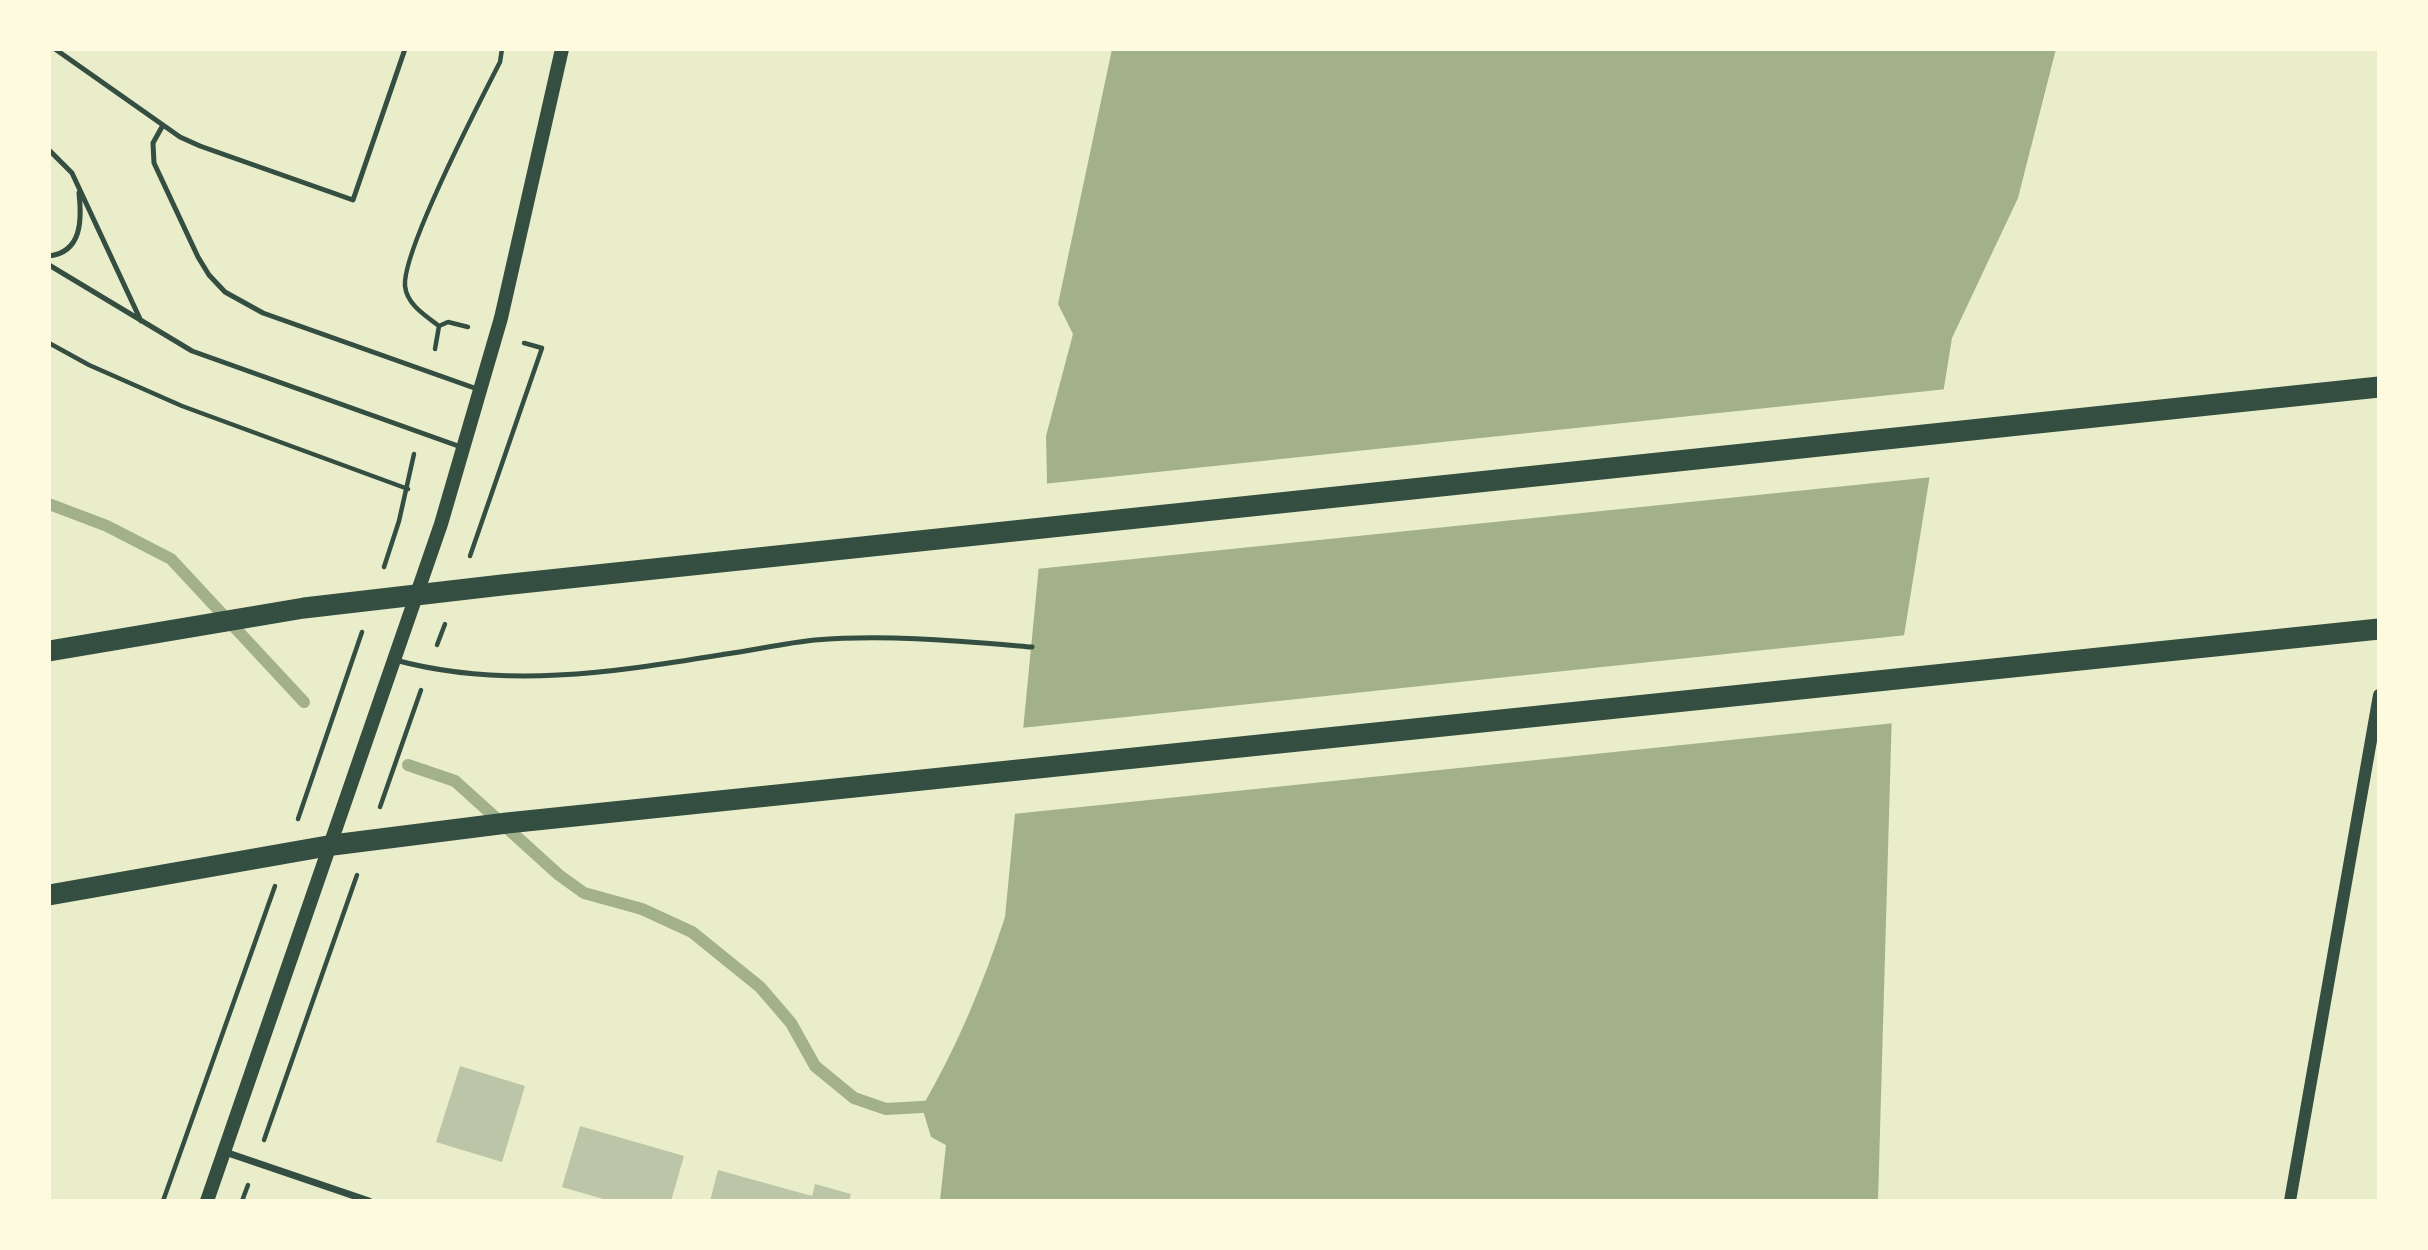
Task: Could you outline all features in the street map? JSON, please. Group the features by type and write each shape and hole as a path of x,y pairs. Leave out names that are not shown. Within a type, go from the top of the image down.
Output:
{"highway":[{"path":"49,651 240,618 449,590 2379,387"},
{"path":"49,895 333,845 507,823 2379,629"}],"main road":[{"path":"207,1201 395,660 464,448 524,224 562,49"}],"street":[{"path":"2290,1201 2379,695"},
{"path":"225,1152 369,1201"}],"lane":[{"path":"55,49 163,125 200,146 353,200 405,49"},
{"path":"163,125 153,143 154,163 198,257 209,275 225,292 263,313 480,390"},
{"path":"49,150 72,173 141,322"},
{"path":"49,256 61,254 77,238 81,208 78,186"},
{"path":"49,265 192,351 464,448"},
{"path":"395,660 456,673 551,678 624,671 854,638 1032,647"}],"path":[{"path":"448,322 439,326 416,308 409,299 405,275 420,233 500,62 502,49"},
{"path":"49,343 89,365 182,406 408,488"},
{"path":"467,563 542,348"},
{"path":"436,646 445,622"},
{"path":"376,820 421,691"},
{"path":"272,1115 358,871"}],"shaded area":[{"path":"1112,49 2056,49 2018,198 1952,338 1892,710 1878,1201 940,1201 946,1145 931,1137 922,1107 969,1014 1005,917 1047,482 1046,436 1073,334 1058,304"}],"pier":[{"path":"1947,389 1933,477 1036,569 1043,484"},
{"path":"1907,635 1895,723 1013,814 1021,728"}],"building":[{"path":"460,1066 525,1086 502,1162 436,1142"},
{"path":"580,1126 684,1156 671,1201 610,1201 562,1187"},
{"path":"718,1170 812,1196 815,1184 851,1194 849,1201 710,1201"}],"waterway":[{"path":"49,504 107,526 171,559 304,702"},
{"path":"408,765 455,781 559,875 584,893 642,909 692,932 760,987 791,1023 815,1066 854,1098 886,1109 939,1106"}]}
